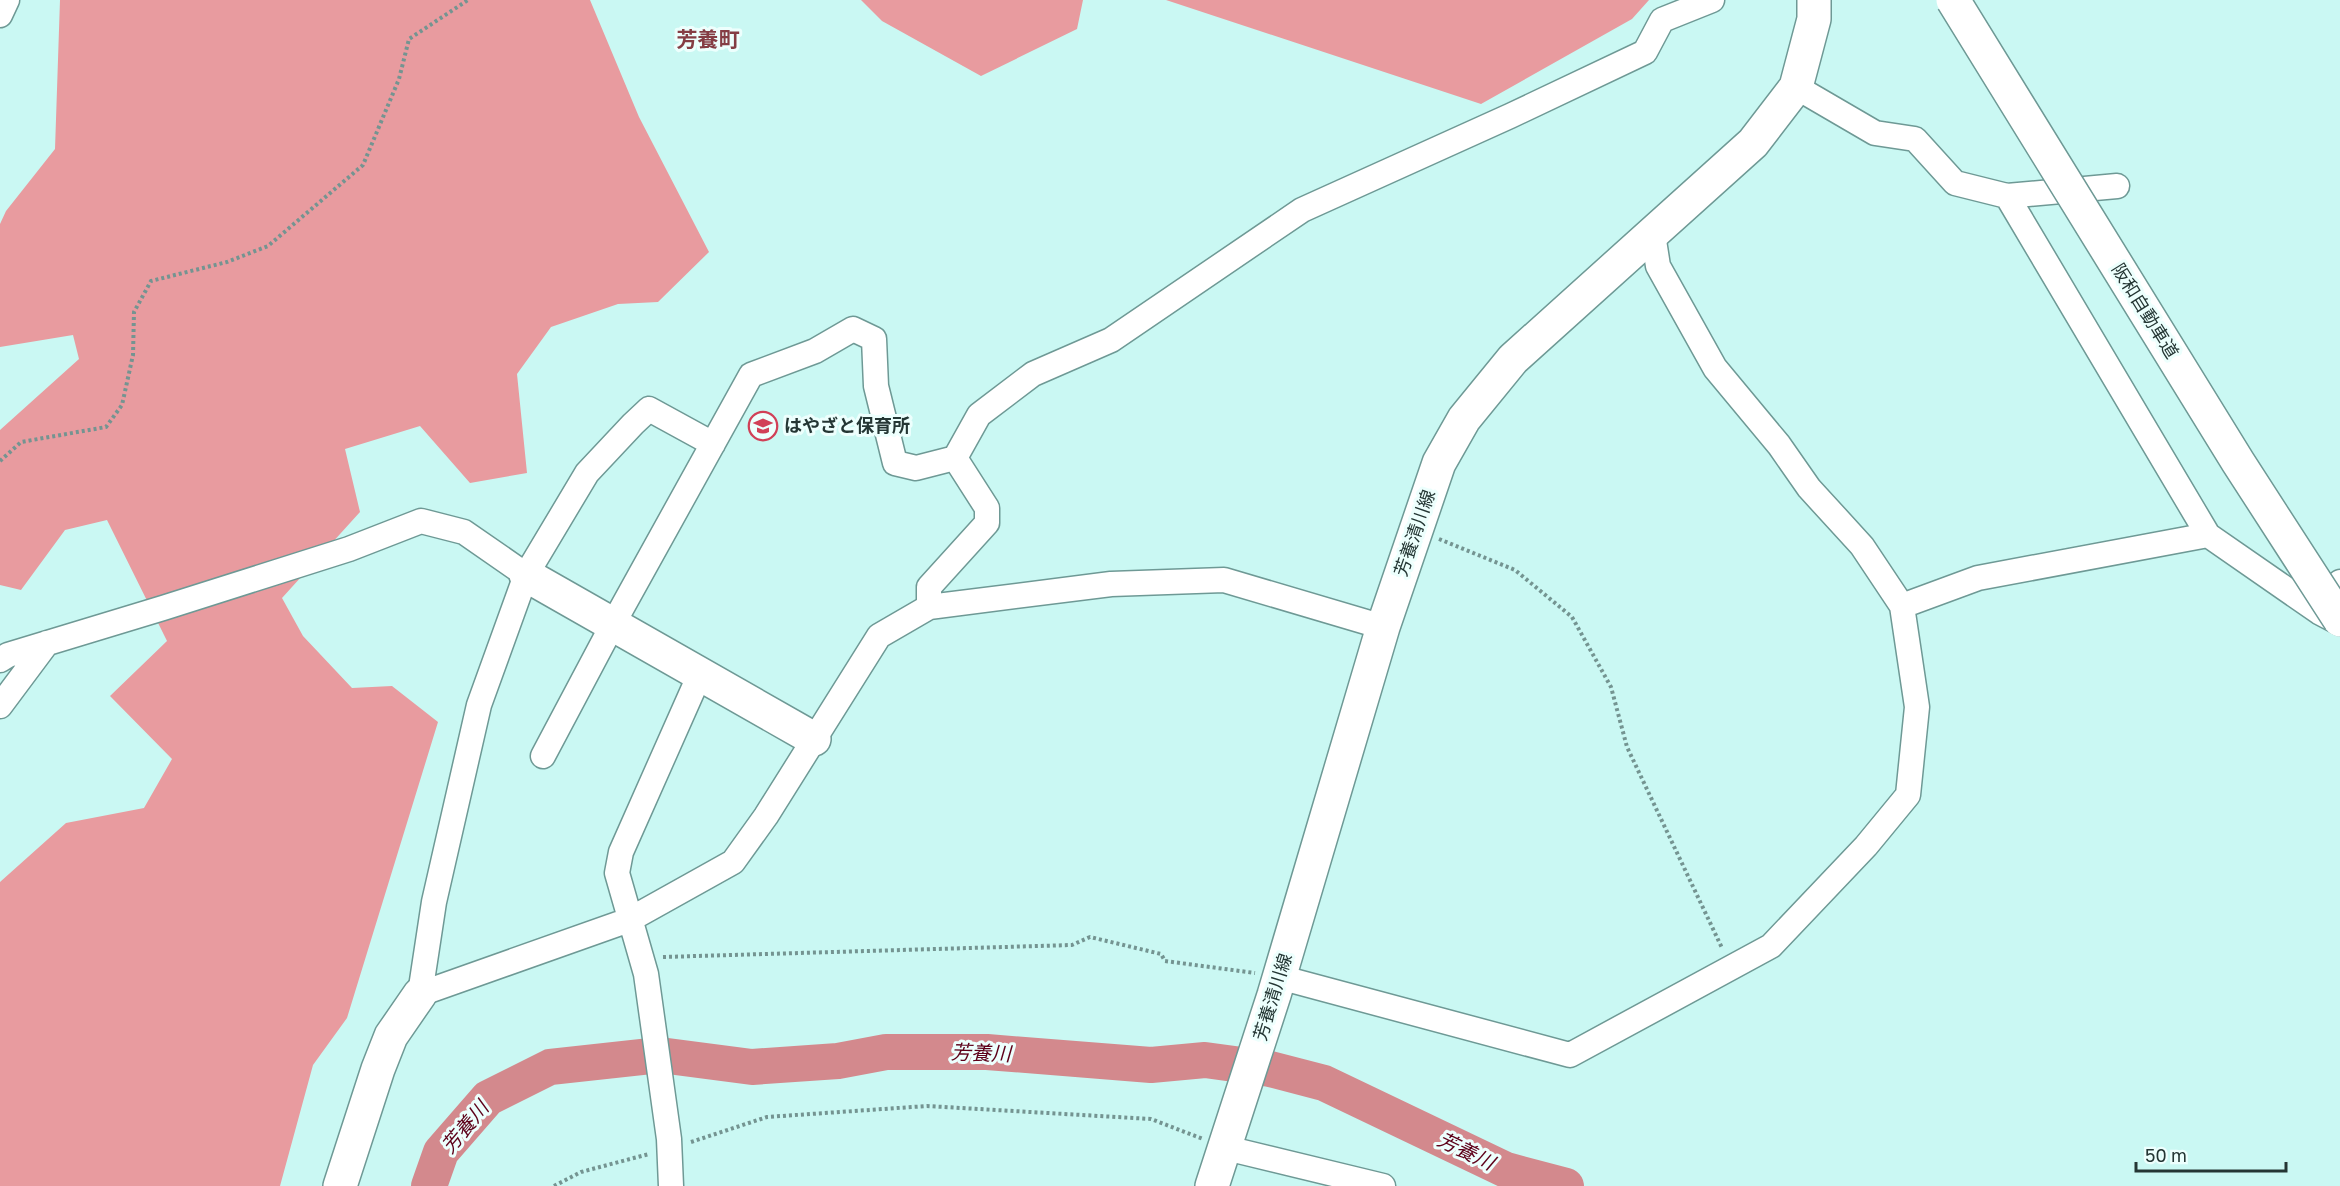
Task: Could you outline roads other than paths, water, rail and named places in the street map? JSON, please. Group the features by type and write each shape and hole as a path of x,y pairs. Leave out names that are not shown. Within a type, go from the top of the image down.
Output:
{"main road":[{"name":"芳養清川線","path":"1212,1186 1277,986 1383,627 1439,463 1464,419 1513,359 1753,143 1796,87 1814,19 1814,0"},
{"name":"阪和自動車道","path":"1953,0 2333,618"},
{"path":"525,575 814,739"},
{"path":"340,1186 391,1036 420,994"}],"street":[{"path":"0,15 7,0"},
{"path":"543,756 613,624 751,375 815,351 853,329 874,339 876,386 895,463 916,468 955,458 979,415 1033,374 1112,340 1302,210 1645,52 1662,20 1712,0"},
{"path":"1796,87 1875,133 1915,139 1955,183 2007,196 2117,186"},
{"path":"2007,196 2208,535 2333,618 2340,582"},
{"path":"1277,986 1570,1055 1771,946 1866,846 1908,795 1917,707 1902,606 1862,546 1809,489 1779,445 1715,368 1658,266 1653,234"},
{"path":"712,444 650,409 588,473 525,575 479,705 434,902 420,994 629,920 733,862 766,816 879,636 929,608 1111,584 1224,580 1383,627"},
{"path":"929,608 929,587 987,523 987,508 955,458"},
{"path":"0,660 8,655 349,549 421,521 464,532 525,575"},
{"path":"1902,606 1978,578 2208,535"},
{"path":"0,706 47,643"},
{"path":"671,1186 669,1144 643,966 617,873 621,852 700,674"},
{"path":"1228,1141 1383,1186"}],"waterway":[{"name":"芳養川","path":"429,1186 441,1152 488,1098 550,1067 660,1055 752,1067 838,1061 886,1052 987,1052 1151,1065 1205,1060 1270,1069 1324,1083 1506,1170 1566,1186"}],"place":[{"name":"はやざと保育所","path":"763,426"}],"district":[{"name":"芳養町","path":"708,40"}]}
